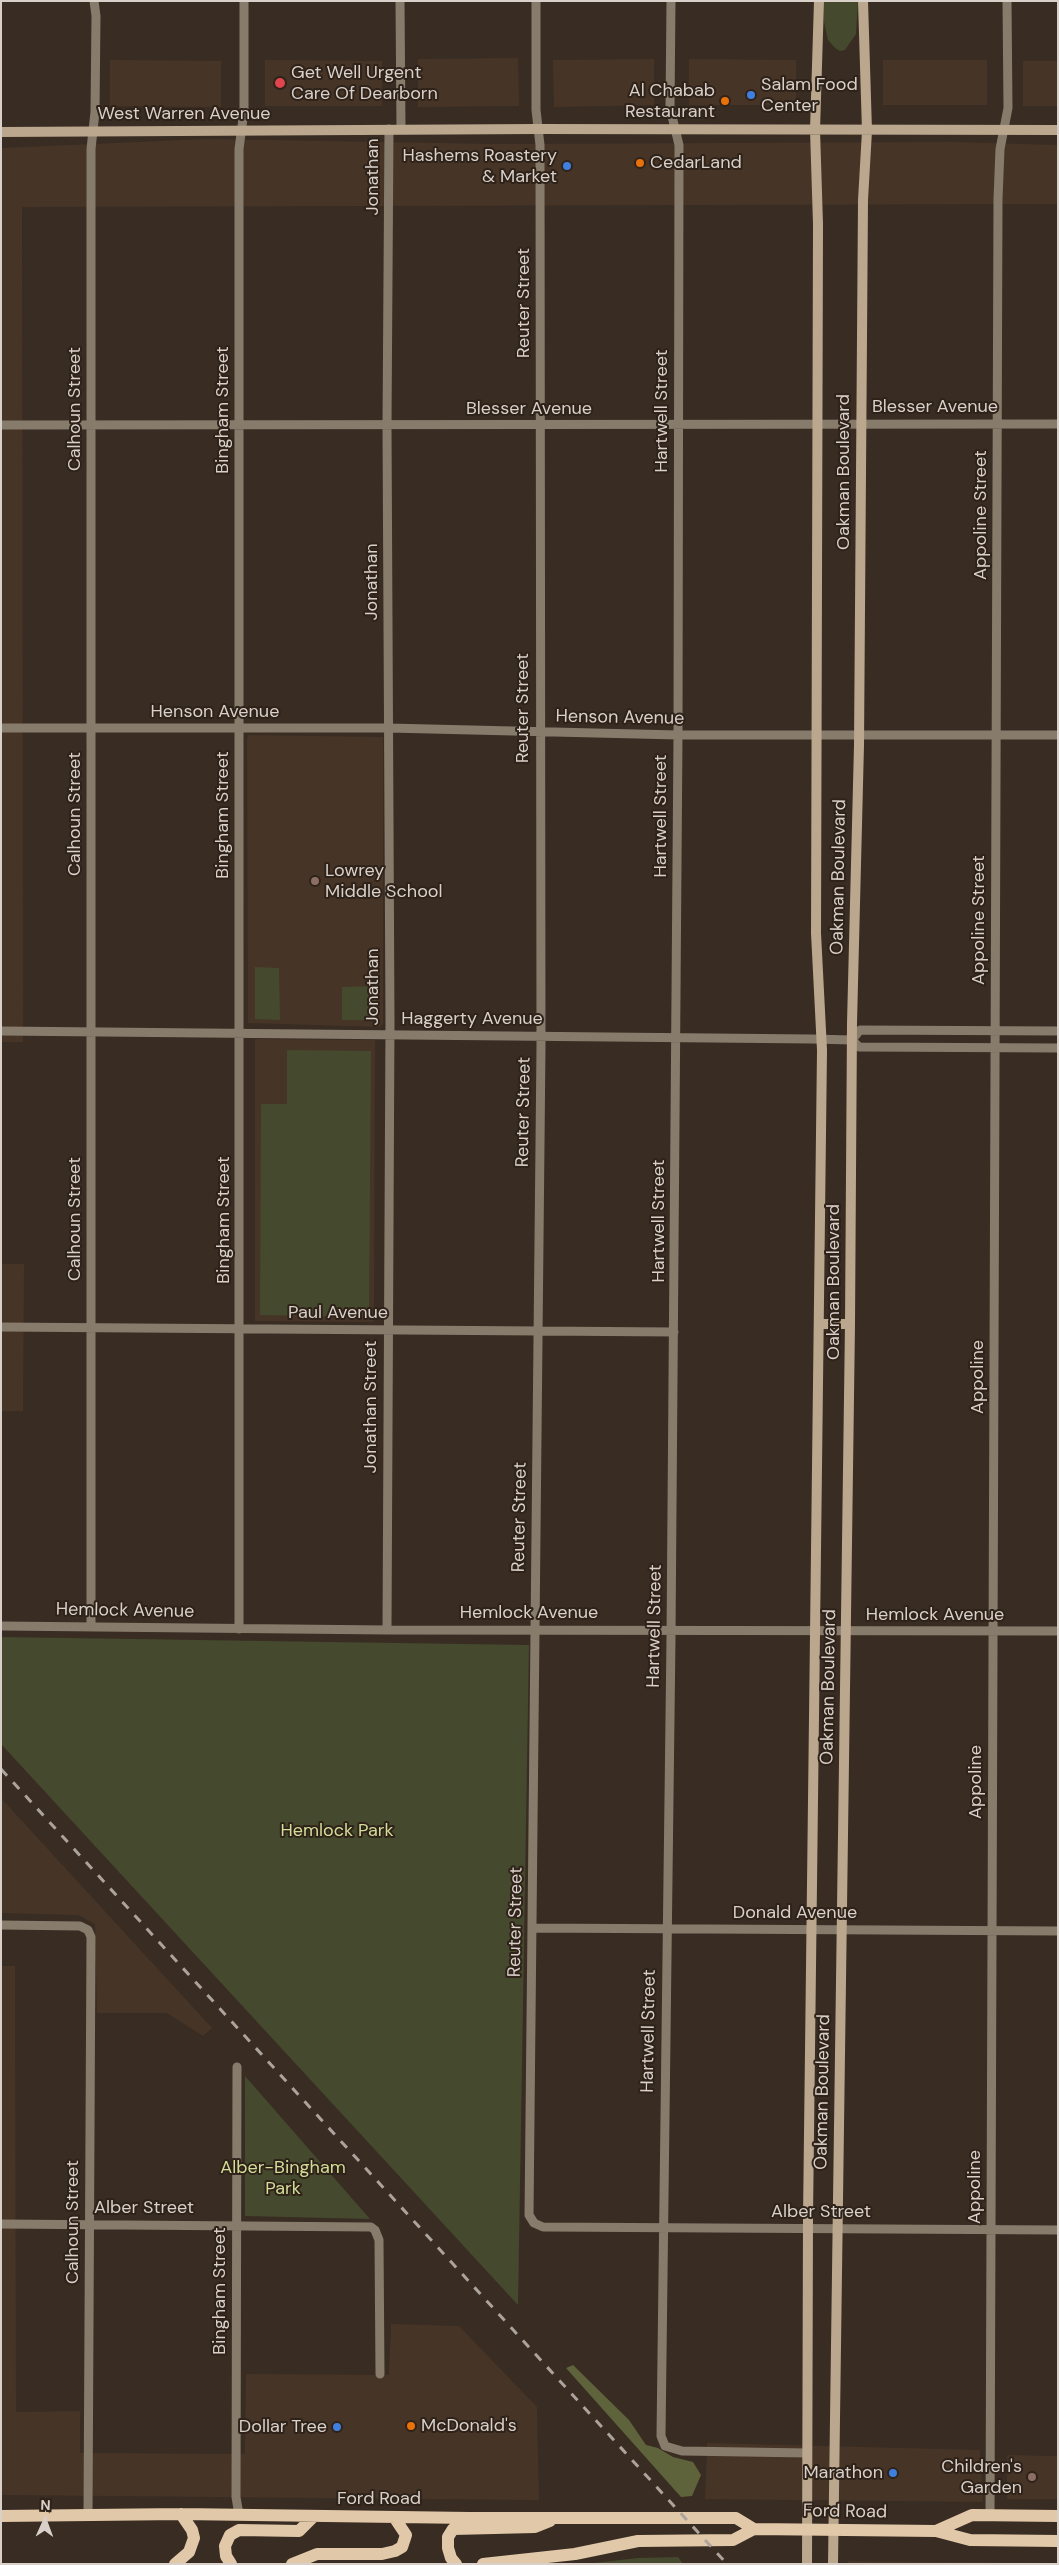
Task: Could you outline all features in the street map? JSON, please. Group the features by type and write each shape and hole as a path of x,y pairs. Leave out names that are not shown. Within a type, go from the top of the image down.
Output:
{"main road":[{"name":"Ford Road","path":"1,2516 181,2514 736,2518 754,2529"},
{"path":"175,2564 189,2552 194,2538 192,2530 181,2514"},
{"path":"231,2564 226,2556 225,2546 230,2535 239,2530 299,2531 314,2516"},
{"name":"Ford Road","path":"936,2531 972,2516 1058,2516"},
{"path":"292,2564 317,2554 382,2554 395,2551 402,2547 406,2535 394,2517"},
{"path":"456,2564 451,2558 448,2548 448,2537 453,2529 534,2527 557,2518"},
{"name":"Ford Road","path":"483,2564 523,2562 638,2541 733,2540 754,2529 936,2531 970,2540 1058,2541"}],"street":[{"name":"Calhoun Street","path":"91,1627 91,150 96,24 94,1"},
{"name":"Bingham Street","path":"239,1629 239,149 244,111 244,1"},
{"name":"Jonathan","path":"400,1 401,129"},
{"name":"Reuter Street","path":"534,2223 529,2215 540,1035 540,145 537,129 536,1"},
{"name":"Hartwell Street","path":"671,1 670,108 679,145 678,735 674,1332 662,2441 665,2446 682,2451 807,2453"},
{"name":"Oakman Boulevard","path":"807,2564 808,2229 821,1039 816,932 818,224 815,130 818,1"},
{"name":"Oakman Boulevard","path":"833,2564 850,1324 852,1040 859,736 863,200 867,131 864,1"},
{"name":"Appoline Street","path":"995,1048 998,200 1000,149 1008,108 1007,1"},
{"name":"West Warren Avenue","path":"1,132 389,129 1058,130"},
{"name":"Jonathan","path":"389,129 387,425 390,1034"},
{"name":"Blesser Avenue","path":"1,425 1058,424"},
{"name":"Henson Avenue","path":"1,728 389,728 540,734 1058,736"},
{"name":"Haggerty Avenue","path":"852,1040 860,1030 1058,1031"},
{"path":"928,1047 929,1030"},
{"name":"Haggerty Avenue","path":"1,1031 821,1039 852,1040 859,1047 1058,1048"},
{"name":"Jonathan Street","path":"387,1630 390,1034"},
{"name":"Appoline","path":"990,2516 995,1048"},
{"path":"819,1324 850,1324"},
{"name":"Paul Avenue","path":"1,1327 674,1332"},
{"name":"Hemlock Avenue","path":"1,1626 387,1630 1058,1632"},
{"name":"Calhoun Street","path":"1,1925 80,1926 88,1930 91,1937 88,2515"},
{"name":"Donald Avenue","path":"532,1928 1058,1931"},
{"name":"Bingham Street","path":"237,2068 236,2497 239,2515"},
{"name":"Alber Street","path":"534,2223 543,2227 585,2228 1058,2230"},
{"name":"Alber Street","path":"1,2224 365,2226 375,2230 379,2240 380,2374"}],"shaded area":[{"path":"518,58 519,106 418,107 418,59"},
{"path":"654,59 654,105 554,107 553,60"},
{"path":"689,59 796,60 796,105 689,105"},
{"path":"110,60 221,61 221,107 110,106"},
{"path":"265,60 382,61 382,106 265,106"},
{"path":"883,60 987,60 987,105 883,105"},
{"path":"1023,61 1058,61 1058,106 1023,106"},
{"path":"207,139 497,144 951,142 1058,145 1058,204 22,207 23,1042 1,1042 1,148"},
{"name":"Lowrey Middle School","path":"249,735 383,737 383,1024 380,1027 248,1023 247,739"},
{"path":"255,1039 375,1040 374,1322 255,1321"},
{"path":"1,1264 24,1264 23,1411 1,1411"},
{"path":"1,1798 212,2028 203,2036 167,2013 97,2013 95,1924 78,1915 1,1913"},
{"path":"1,1966 15,1966 16,2412 80,2411 80,2453 245,2454 246,2374 389,2375 391,2324 459,2326 537,2407 539,2500 1,2495"},
{"path":"707,2443 980,2450 983,2502 705,2499"},
{"name":"Children's Garden","path":"1007,2455 1058,2456 1058,2499 1007,2499"},
{"path":"848,2561 1058,2563 1058,2564 848,2564"}],"green space":[{"path":"824,1 858,1 856,34 845,50 840,51 828,40 824,22"},
{"path":"255,967 279,968 280,1020 255,1019"},
{"path":"376,986 376,1020 342,1020 342,987"},
{"path":"287,1050 371,1051 369,1317 260,1315 261,1104 287,1104"},
{"name":"Hemlock Park","path":"1,1637 529,1645 518,2305 1,1744"},
{"name":"Alber-Bingham Park","path":"245,2076 370,2219 245,2216"},
{"path":"573,2365 629,2420 646,2445 658,2448 673,2457 693,2462 701,2475 692,2496 681,2497 566,2368"},
{"path":"678,2557 683,2564 585,2564 638,2558"}],"railway":[{"path":"1,1769 727,2564"}],"place":[{"name":"Get Well Urgent Care Of Dearborn","path":"280,83"},
{"name":"Salam Food Center","path":"751,95"},
{"name":"Al Chabab Restaurant","path":"725,101"},
{"name":"CedarLand","path":"640,163"},
{"name":"Hashems Roastery & Market","path":"567,166"},
{"name":"Lowrey Middle School","path":"315,881"},
{"name":"McDonald's","path":"411,2426"},
{"name":"Dollar Tree","path":"337,2427"},
{"name":"Marathon","path":"893,2473"},
{"name":"Children's Garden","path":"1032,2477"}]}
